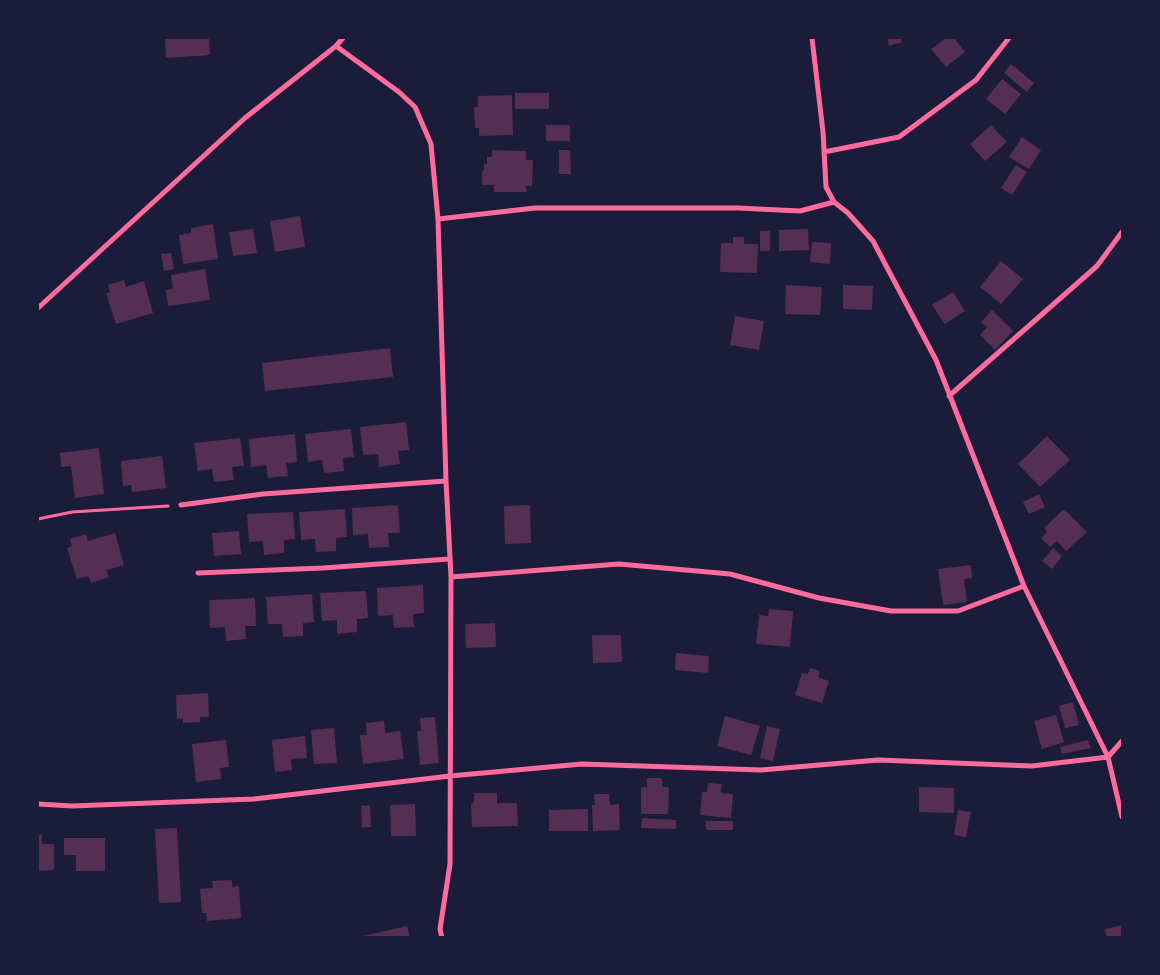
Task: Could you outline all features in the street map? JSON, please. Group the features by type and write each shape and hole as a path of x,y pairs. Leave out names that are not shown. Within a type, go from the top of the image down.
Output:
{"street":[{"path":"38,308 245,118 336,46 343,38"},
{"path":"812,38 823,132 826,187 834,202 848,213 873,241 936,360 1024,586 1108,756 1122,817"},
{"path":"824,152 898,137 976,80 1009,38"},
{"path":"336,46 399,92 415,107 431,144 438,220 446,481 451,577 450,864 440,929 442,938"},
{"path":"438,220 535,208 738,208 800,211 834,202"},
{"path":"950,396 1097,266 1122,232"},
{"path":"181,505 263,494 446,481"},
{"path":"198,573 323,568 449,559"},
{"path":"451,577 619,564 730,574 819,598 891,611 958,611 1024,586"},
{"path":"38,804 72,806 254,799 450,776 582,764 761,770 878,760 1032,766 1108,756 1122,741"}],"path":[{"path":"38,519 72,512 181,505"}],"building":[{"path":"165,38 209,38 210,55 166,58"},
{"path":"887,38 901,38 902,42 889,46"},
{"path":"946,38 954,38 965,52 946,67 931,49"},
{"path":"1011,64 1034,83 1027,92 1004,73"},
{"path":"1002,79 1021,94 1005,114 986,99"},
{"path":"515,93 549,93 549,109 515,109"},
{"path":"512,95 513,135 479,136 479,128 475,128 474,107 478,107 478,96"},
{"path":"546,125 570,125 570,141 546,141"},
{"path":"991,125 1007,142 985,161 970,144"},
{"path":"1022,137 1041,150 1029,169 1009,157"},
{"path":"492,150 526,151 526,160 533,160 532,186 526,186 526,192 494,192 494,185 482,185 484,164 487,164 487,157 492,157"},
{"path":"559,150 570,150 571,174 559,174"},
{"path":"1016,165 1027,172 1012,195 1001,188"},
{"path":"300,216 305,247 275,252 270,221"},
{"path":"213,224 218,259 183,264 179,235 191,233 191,228"},
{"path":"253,229 257,253 233,256 229,232"},
{"path":"808,229 809,250 779,251 779,230"},
{"path":"760,231 770,231 770,251 760,251"},
{"path":"733,237 744,237 744,244 758,244 757,273 720,272 721,243 733,243"},
{"path":"812,242 831,243 830,264 810,262"},
{"path":"171,253 174,269 164,271 161,254"},
{"path":"1001,261 1023,279 1001,304 980,287"},
{"path":"205,269 210,300 168,306 166,290 173,289 171,275"},
{"path":"124,280 126,287 144,281 153,313 116,324 106,293 110,292 108,285"},
{"path":"786,285 822,287 820,315 785,314"},
{"path":"843,285 873,286 872,310 843,309"},
{"path":"953,292 965,311 945,324 932,305"},
{"path":"992,310 1013,331 995,350 980,335 987,327 981,322"},
{"path":"735,316 764,321 759,350 730,345"},
{"path":"390,348 393,377 265,391 262,363"},
{"path":"406,422 409,450 398,451 400,464 379,467 378,454 363,455 360,427"},
{"path":"351,429 354,457 343,458 344,471 324,473 322,460 308,462 305,434"},
{"path":"295,434 297,462 286,463 288,476 268,478 266,465 251,467 249,439"},
{"path":"1047,436 1070,460 1040,487 1018,464"},
{"path":"240,438 244,466 232,467 234,480 214,482 212,469 198,471 194,443"},
{"path":"99,448 104,494 75,498 71,466 61,467 60,453"},
{"path":"162,456 166,488 132,492 131,485 123,486 121,461"},
{"path":"1039,494 1045,507 1029,514 1023,502"},
{"path":"398,505 400,533 388,533 389,547 369,548 368,534 353,535 352,508"},
{"path":"530,505 531,543 505,544 504,506"},
{"path":"345,509 347,537 336,538 336,551 316,552 315,539 301,540 299,512"},
{"path":"1064,509 1087,532 1066,551 1057,541 1050,547 1041,538 1047,532 1044,528"},
{"path":"293,512 295,539 284,540 284,553 264,555 263,541 249,542 247,514"},
{"path":"239,531 241,554 214,556 212,533"},
{"path":"115,533 124,565 106,570 109,577 91,583 88,576 77,579 67,548 72,546 70,539 86,534 88,541"},
{"path":"1053,548 1062,556 1052,569 1042,561"},
{"path":"971,565 972,578 964,579 967,602 943,605 938,569"},
{"path":"423,585 424,613 413,614 414,627 394,628 393,615 378,616 377,588"},
{"path":"366,591 368,618 357,619 357,632 337,634 337,620 322,621 320,593"},
{"path":"312,594 314,622 303,623 303,636 283,637 282,624 268,624 266,597"},
{"path":"255,598 256,626 245,626 246,639 226,641 225,627 210,628 209,600"},
{"path":"769,609 793,611 790,647 756,644 759,615 768,616"},
{"path":"495,623 496,647 466,648 465,624"},
{"path":"592,635 621,635 622,662 593,663"},
{"path":"676,653 709,656 708,673 675,670"},
{"path":"810,668 820,671 818,677 829,681 822,703 795,695 802,673 808,674"},
{"path":"208,693 209,717 200,717 200,722 183,723 183,718 177,719 176,695"},
{"path":"1073,702 1079,725 1065,728 1059,706"},
{"path":"1056,715 1064,742 1042,749 1034,721"},
{"path":"725,716 760,726 751,755 717,746"},
{"path":"435,717 439,763 420,765 417,731 421,731 420,718"},
{"path":"384,721 385,733 400,731 404,759 363,764 360,735 367,735 366,723"},
{"path":"767,726 780,729 773,761 760,758"},
{"path":"334,728 337,763 314,764 311,730"},
{"path":"305,736 307,758 291,759 292,770 275,772 272,740"},
{"path":"226,740 229,767 220,768 221,779 196,782 192,744"},
{"path":"1088,740 1091,748 1062,754 1060,747"},
{"path":"647,778 662,778 662,787 669,787 668,814 641,814 641,787 647,787"},
{"path":"708,783 722,784 721,793 733,794 731,818 700,815 702,792 707,792"},
{"path":"919,787 954,788 954,813 919,812"},
{"path":"474,793 497,793 497,803 517,803 518,826 472,827 471,804 474,803"},
{"path":"594,794 609,794 610,805 619,804 620,830 593,831 592,805 595,805"},
{"path":"415,804 416,836 391,836 390,805"},
{"path":"370,805 371,827 362,828 361,806"},
{"path":"588,809 588,831 549,831 549,810"},
{"path":"958,810 971,812 966,837 954,835"},
{"path":"642,818 676,820 676,829 641,828"},
{"path":"706,821 733,821 733,830 706,830"},
{"path":"177,828 181,902 159,903 155,829"},
{"path":"38,835 42,835 42,844 54,844 54,870 38,871"},
{"path":"64,838 105,838 105,871 76,871 76,855 64,855"},
{"path":"232,880 232,887 239,886 241,918 207,921 206,913 202,913 200,889 213,888 212,881"},
{"path":"1122,925 1122,938 1107,938 1105,929"},
{"path":"407,926 410,938 359,938 359,937"}]}
